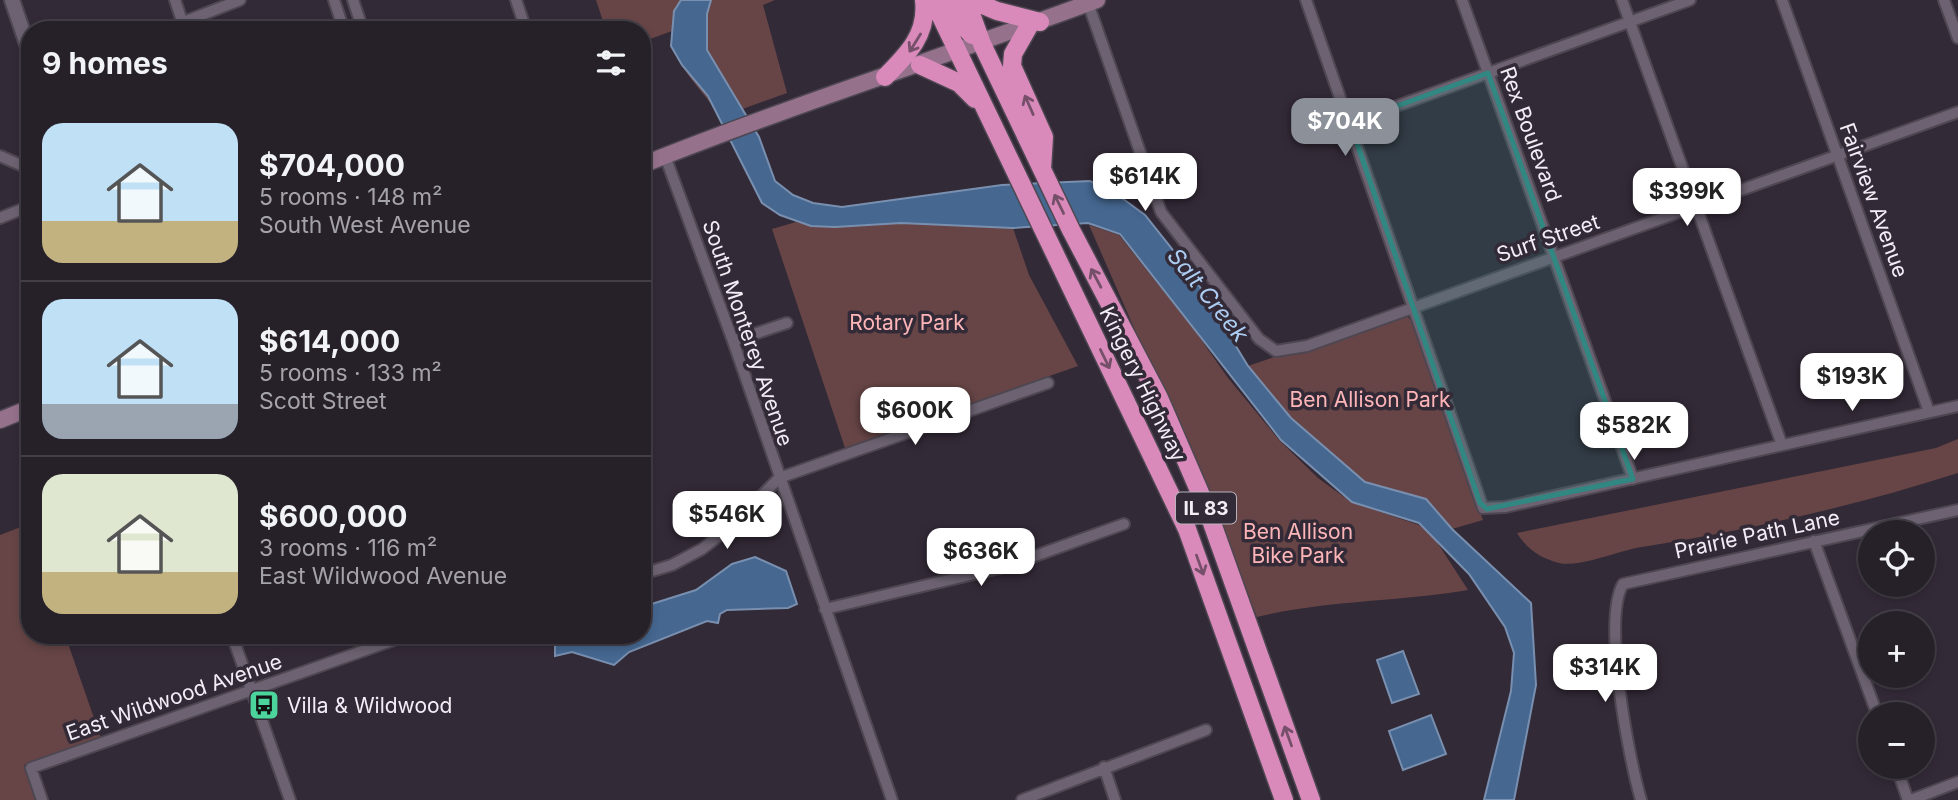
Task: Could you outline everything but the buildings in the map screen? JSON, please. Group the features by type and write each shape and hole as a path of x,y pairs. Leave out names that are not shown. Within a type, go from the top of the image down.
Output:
{"highway":[{"path":"885,77 907,55 923,30 926,18 924,0"},
{"name":"Kingery Highway","path":"933,0 1186,529 1284,800"},
{"path":"951,0 964,27 982,44"},
{"name":"Kingery Highway","path":"966,0 982,44 1071,230 1159,398 1207,509 1311,800"},
{"path":"971,0 1034,24 1013,54 1012,66 1044,136 1044,174"},
{"path":"920,65 959,82 986,112"}],"main road":[{"path":"651,161 770,115 982,44 1093,2"},
{"path":"0,420 21,412"}],"street":[{"path":"12,0 21,26"},
{"path":"175,0 182,21"},
{"path":"195,21 240,0"},
{"path":"334,0 341,21"},
{"path":"353,0 360,21"},
{"path":"516,0 523,21"},
{"path":"1306,0 1483,508 1505,508 1958,406"},
{"name":"Rex Boulevard","path":"1462,0 1633,479"},
{"path":"1622,0 1782,445"},
{"path":"1350,123 1690,0"},
{"name":"Fairview Avenue","path":"1782,0 1929,412"},
{"path":"1944,0 1958,38"},
{"name":"Surf Street","path":"1093,2 1161,212 1269,348 1276,352 1296,350 1554,255 1697,208 1958,112"},
{"path":"0,156 21,165"},
{"name":"South Monterey Avenue","path":"665,156 733,341 892,800"},
{"path":"0,218 21,210"},
{"path":"733,341 787,323"},
{"path":"651,571 672,565 702,549 734,524 779,478 1048,383"},
{"name":"Prairie Path Lane","path":"1641,800 1622,707 1618,601 1623,584 1958,510"},
{"path":"825,609 1004,567 1124,524"},
{"path":"1814,541 1873,702"},
{"path":"235,644 290,800"},
{"name":"East Wildwood Avenue","path":"42,800 31,768 383,644"},
{"path":"1022,800 1206,730"},
{"path":"1104,767 1115,800"},
{"path":"1901,779 1909,800 1958,782"}],"highlighted area":[{"path":"1488,73 1633,479 1487,509 1480,503 1350,123"}],"green space":[{"path":"596,0 775,0 763,5 787,93 720,117 682,66 676,55 672,31 651,39 651,21 603,21"},
{"name":"Rotary Park","path":"796,222 835,227 901,223 1013,228 1029,275 1078,366 845,448 772,229"},
{"name":"Ben Allison Bike Park","path":"1089,225 1119,235 1195,331 1228,378 1280,441 1318,478 1351,502 1419,525 1435,539 1468,590 1310,607 1257,617 1222,529"},
{"name":"Ben Allison Park","path":"1405,315 1411,320 1483,520 1452,529 1426,499 1365,482 1291,418 1248,366 1274,357 1308,352"},
{"path":"1958,439 1958,473 1880,496 1762,525 1568,564 1540,556 1525,544 1517,533 1936,448"},
{"path":"21,527 21,644 68,644 101,738 24,765 35,800 0,800 0,535"}],"water":[{"path":"681,0 711,0 707,14 707,50 759,137 775,181 793,195 813,203 842,207 1002,185 1090,181 1115,193 1145,215 1192,274 1248,366 1291,418 1365,482 1426,499 1452,529 1531,603 1536,685 1514,800 1484,800 1511,691 1514,653 1505,627 1469,574 1419,523 1352,502 1281,440 1120,234 1088,223 1013,228 901,223 811,226 780,215 762,203 708,96 682,65 671,46 674,11"},
{"path":"755,557 786,571 797,604 788,608 727,610 720,614 718,623 707,621 651,643 651,604 696,590 732,564"},
{"path":"555,644 649,644 629,652 614,665 572,652 555,656"},
{"path":"1403,651 1419,694 1392,703 1377,660"},
{"path":"1431,715 1446,754 1403,770 1389,731"}],"place":[{"name":"Villa & Wildwood","path":"264,705"}],"water label":[{"name":"Salt Creek","path":"1208,295"}]}
